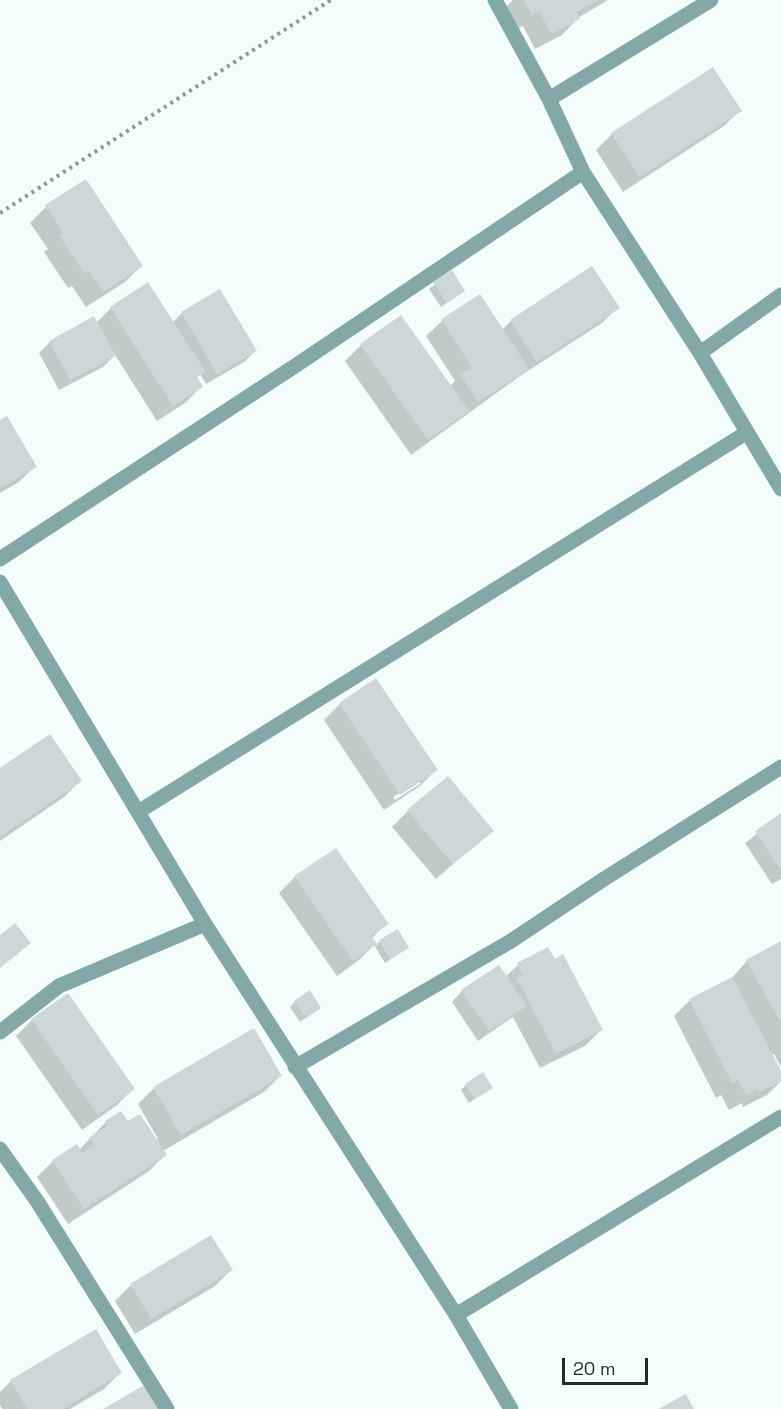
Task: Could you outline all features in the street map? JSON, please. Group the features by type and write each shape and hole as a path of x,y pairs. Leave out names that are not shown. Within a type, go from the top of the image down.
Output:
{"street":[{"path":"495,0 549,99 583,172 700,353 781,489"},
{"path":"549,99 711,0"},
{"path":"0,559 298,364 583,172"},
{"path":"700,353 781,295"},
{"path":"138,812 746,433"},
{"path":"0,582 4,598 205,924 456,1315 511,1409"},
{"path":"296,1067 511,941 781,767"},
{"path":"0,1032 60,986 205,924"},
{"path":"456,1315 781,1118"},
{"path":"0,1149 43,1211 167,1409"}],"path":[{"path":"0,213 331,0"}],"building":[{"path":"524,0 599,0 576,12 580,19 552,34 539,11 532,15"},
{"path":"713,67 742,111 640,177 611,133"},
{"path":"86,179 143,266 103,292 89,271 85,274 59,235 63,232 45,205"},
{"path":"592,266 620,308 537,362 510,320"},
{"path":"452,270 465,291 447,303 433,282"},
{"path":"148,282 205,371 197,377 203,387 173,406 110,307"},
{"path":"220,289 257,351 217,374 181,312"},
{"path":"480,294 529,369 478,402 460,374 472,367 441,319"},
{"path":"401,315 469,411 428,440 360,344"},
{"path":"94,316 116,356 70,380 49,341"},
{"path":"7,416 37,467 0,488 0,420"},
{"path":"376,678 438,770 400,795 339,703"},
{"path":"50,734 82,781 0,837 0,768"},
{"path":"448,776 494,831 453,864 407,810"},
{"path":"781,813 781,870 755,831"},
{"path":"336,848 389,924 371,936 377,944 353,961 294,876"},
{"path":"15,923 31,943 0,968 0,935"},
{"path":"398,929 409,948 390,959 379,940"},
{"path":"781,941 781,1023 746,960"},
{"path":"548,947 555,959 563,954 603,1030 556,1054 517,978 523,975 517,963"},
{"path":"499,965 527,1006 489,1031 461,990"},
{"path":"732,977 781,1071 781,1081 760,1092 758,1089 746,1095 738,1080 732,1083 689,999"},
{"path":"310,990 321,1008 306,1018 294,1001"},
{"path":"68,993 135,1089 98,1115 31,1019"},
{"path":"254,1028 282,1076 181,1135 153,1087"},
{"path":"483,1072 493,1088 475,1099 465,1084"},
{"path":"121,1111 128,1121 140,1114 167,1155 84,1209 52,1160 77,1144 82,1153 94,1145 89,1138 108,1125 105,1121"},
{"path":"211,1235 233,1270 151,1319 130,1284"},
{"path":"96,1329 122,1373 62,1409 27,1409 10,1380"},
{"path":"148,1383 163,1409 103,1409"},
{"path":"686,1394 694,1409 658,1409"}]}
